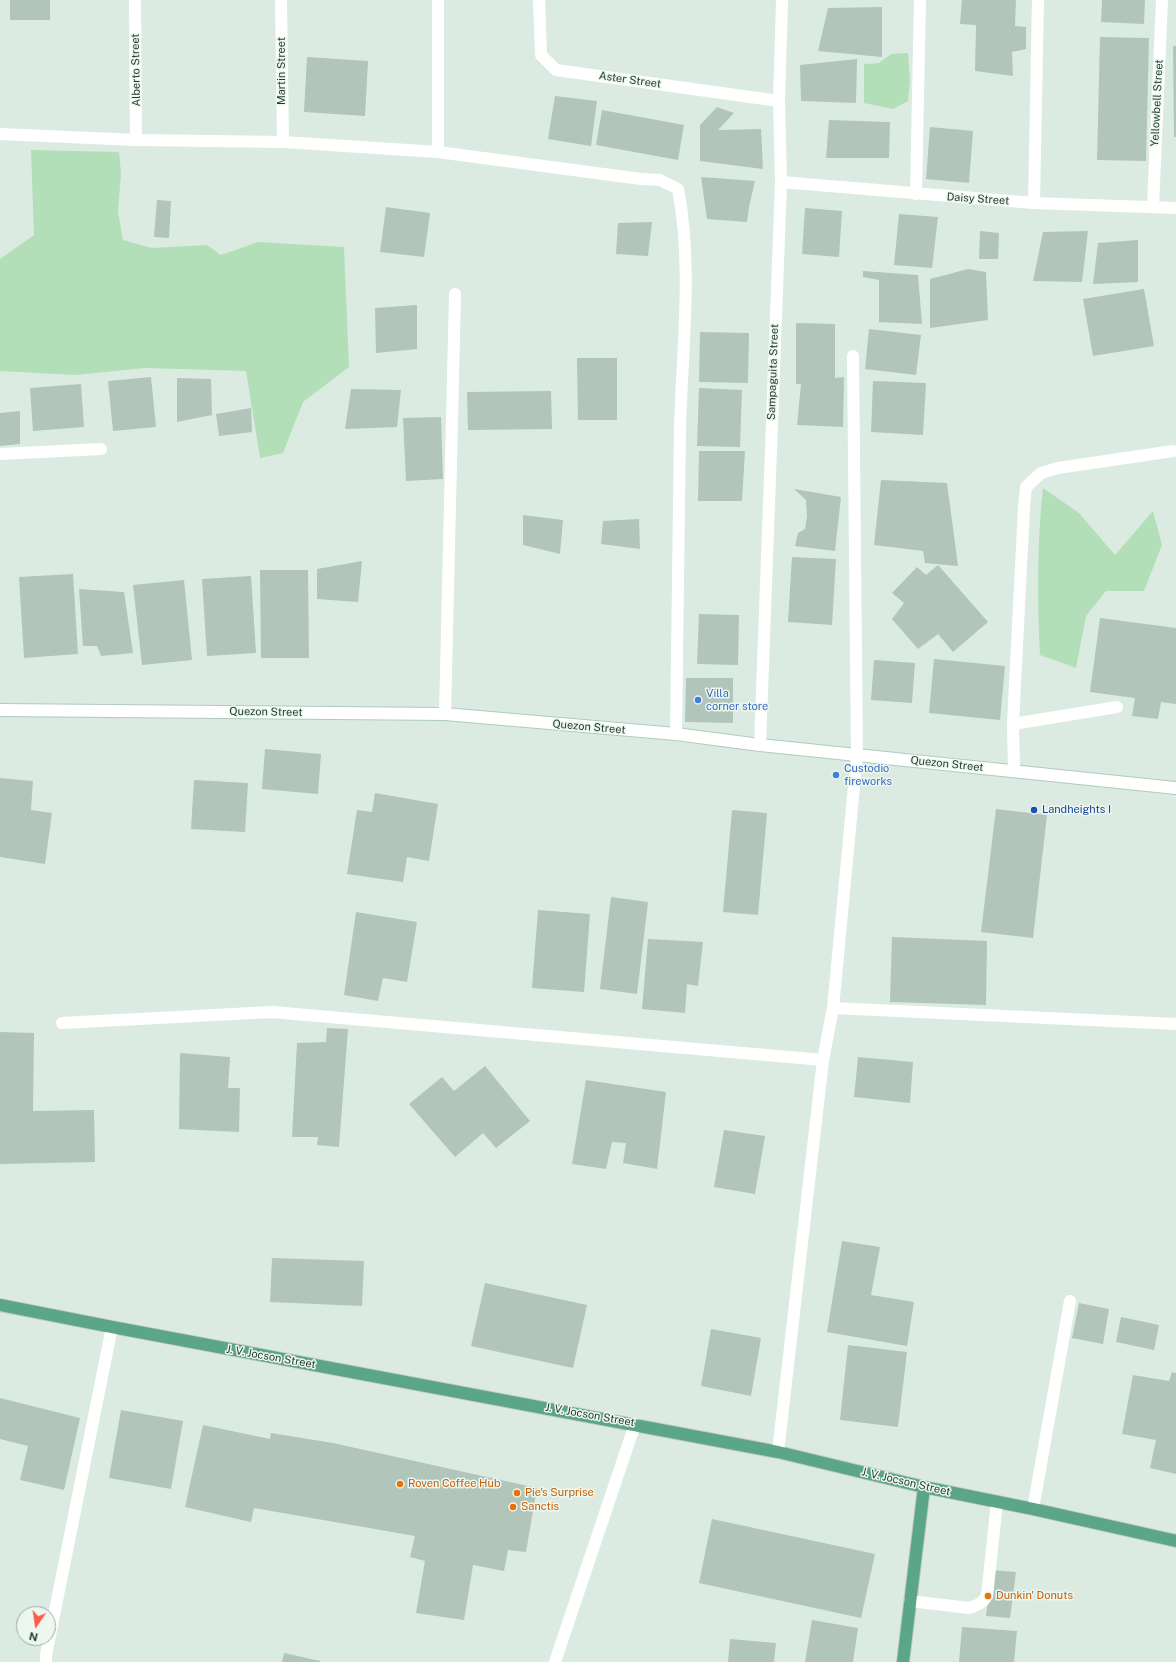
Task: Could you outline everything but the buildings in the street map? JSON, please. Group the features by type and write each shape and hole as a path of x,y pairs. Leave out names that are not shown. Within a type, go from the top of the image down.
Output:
{"main road":[{"name":"J. V. Jocson Street","path":"0,1305 778,1452 924,1487 1033,1509 1176,1541"},
{"path":"903,1662 924,1487"}],"street":[{"name":"Alberto Street","path":"135,0 136,140"},
{"name":"Martin Street","path":"281,0 282,142"},
{"path":"438,0 438,152"},
{"name":"Aster Street","path":"539,0 541,55 556,70 779,101"},
{"name":"Sampaguita Street","path":"760,745 781,182 779,101 782,0"},
{"path":"916,194 920,0"},
{"path":"1034,203 1038,0"},
{"name":"Yellowbell Street","path":"1153,207 1162,0"},
{"path":"0,134 136,140 282,142 438,152 641,179 660,180 678,189 686,252 680,429 676,734"},
{"name":"Daisy Street","path":"781,182 1034,203 1176,208"},
{"path":"445,714 455,294"},
{"path":"778,1452 824,1060 833,1008 857,755 853,356"},
{"path":"0,454 101,448"},
{"path":"1014,771 1013,724 1026,487 1041,473 1058,468 1173,451"},
{"path":"1013,724 1117,707"},
{"name":"Quezon Street","path":"0,710 445,714 676,734 760,745 1176,788"},
{"path":"833,1008 1176,1024"},
{"path":"62,1023 272,1012 824,1060"},
{"path":"1033,1509 1070,1301"},
{"path":"46,1662 112,1327"},
{"path":"555,1662 635,1424"},
{"path":"910,1601 969,1608 984,1602 987,1596 997,1502"}],"green space":[{"path":"908,53 910,81 908,101 893,109 864,103 864,64 879,63 891,54"},
{"path":"31,150 119,152 121,173 118,212 123,240 152,248 207,245 221,255 258,242 344,247 349,367 303,402 283,453 260,458 246,371 145,368 75,375 0,371 0,259 34,235"},
{"path":"1043,488 1079,513 1115,555 1153,511 1162,545 1144,591 1106,591 1086,616 1076,668 1040,655 1038,572"}],"place":[{"name":"Villa corner store","path":"698,700"},
{"name":"Custodio fireworks","path":"836,775"},
{"name":"Landheights I","path":"1034,810"},
{"name":"Roven Coffee Hub","path":"400,1484"},
{"name":"Pie's Surprise","path":"517,1493"},
{"name":"Sanctis","path":"513,1507"},
{"name":"Dunkin' Donuts","path":"988,1596"}]}
